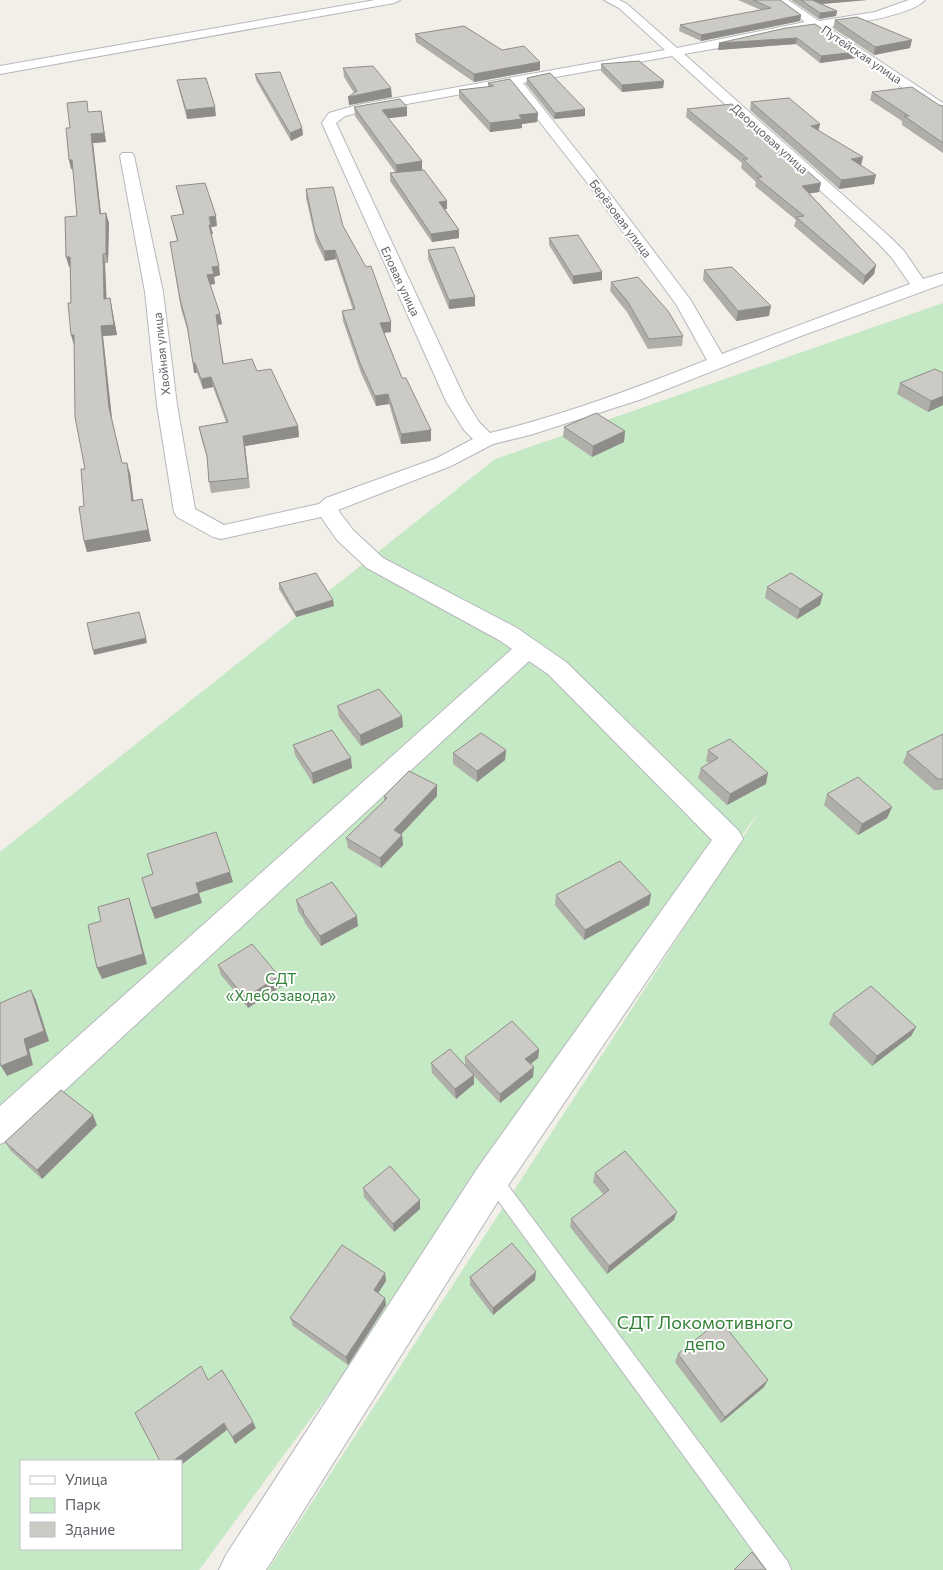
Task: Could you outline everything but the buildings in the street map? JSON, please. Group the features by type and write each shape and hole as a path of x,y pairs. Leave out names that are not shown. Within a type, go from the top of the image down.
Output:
{"street":[{"path":"0,70 394,0"},
{"name":"Дворцовая улица","path":"610,0 623,6 884,240 898,255 920,287"},
{"name":"Путейская улица","path":"780,0 943,109"},
{"path":"514,80 673,50 741,40 761,32 880,14 902,9 919,0"},
{"name":"Еловая улица","path":"486,440 472,426 456,401 329,123 334,116 357,109 514,80"},
{"name":"Берёзовая улица","path":"514,80 587,173 684,303 718,362"},
{"name":"Хвойная улица","path":"127,156 154,292 167,405 185,512 222,532 326,509"},
{"path":"241,1570 492,1178 729,839 556,668 508,634 375,562 345,535 326,509 334,503 444,462 486,440 523,431 635,395 795,332 943,278"},
{"path":"0,1128 528,648"}],"lane":[{"path":"492,1178 780,1570"}],"green space":[{"name":"СДТ «Хлебозавода»","path":"943,303 943,1570 268,1570 762,808 199,1570 0,1570 0,852 495,459"}],"park label":[{"name":"СДТ Локомотивного депо","path":"705,1332"}]}
